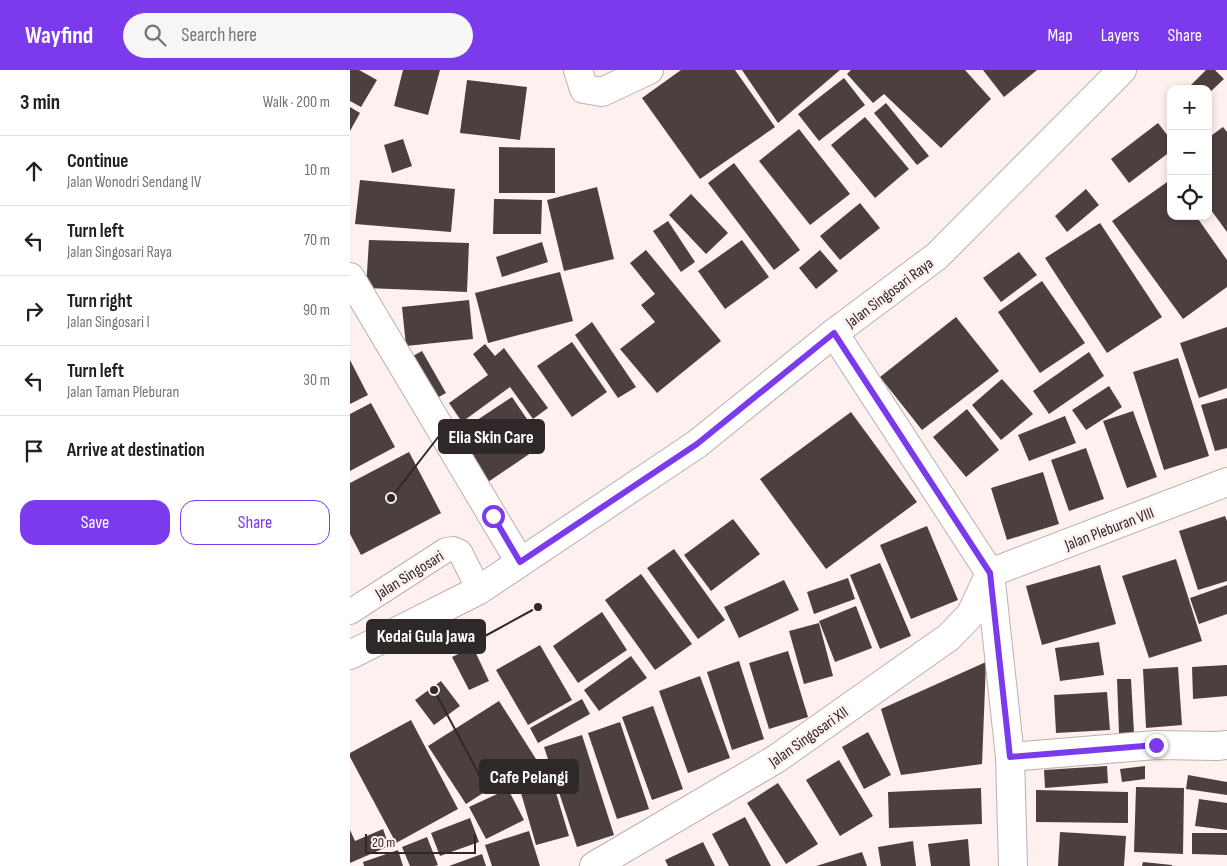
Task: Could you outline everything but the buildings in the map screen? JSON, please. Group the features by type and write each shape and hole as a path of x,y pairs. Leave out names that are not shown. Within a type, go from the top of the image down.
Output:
{"street":[{"path":"578,70 584,89 602,92 649,70"},
{"name":"Jalan Singosari Raya","path":"350,655 479,590 697,444 834,333 937,256 1122,70"},
{"path":"350,277 520,562"},
{"path":"834,333 990,573 1010,757 1013,866"},
{"name":"Jalan Pleburan VIII","path":"990,573 1227,482"},
{"name":"Jalan Singosari","path":"350,612 446,550 453,549 460,552 479,590"},
{"name":"Jalan Singosari XII","path":"594,866 776,759 949,637 971,614 990,573"},
{"path":"1010,757 1156,745 1227,745"}],"place":[{"name":"Elia Skin Care","path":"391,498"},
{"name":"Kedai Gula Jawa","path":"538,607"},
{"name":"Cafe Pelangi","path":"434,690"}],"route":[{"path":"493,516 520,562 697,444 834,333 990,573 1010,757 1156,745"}]}
